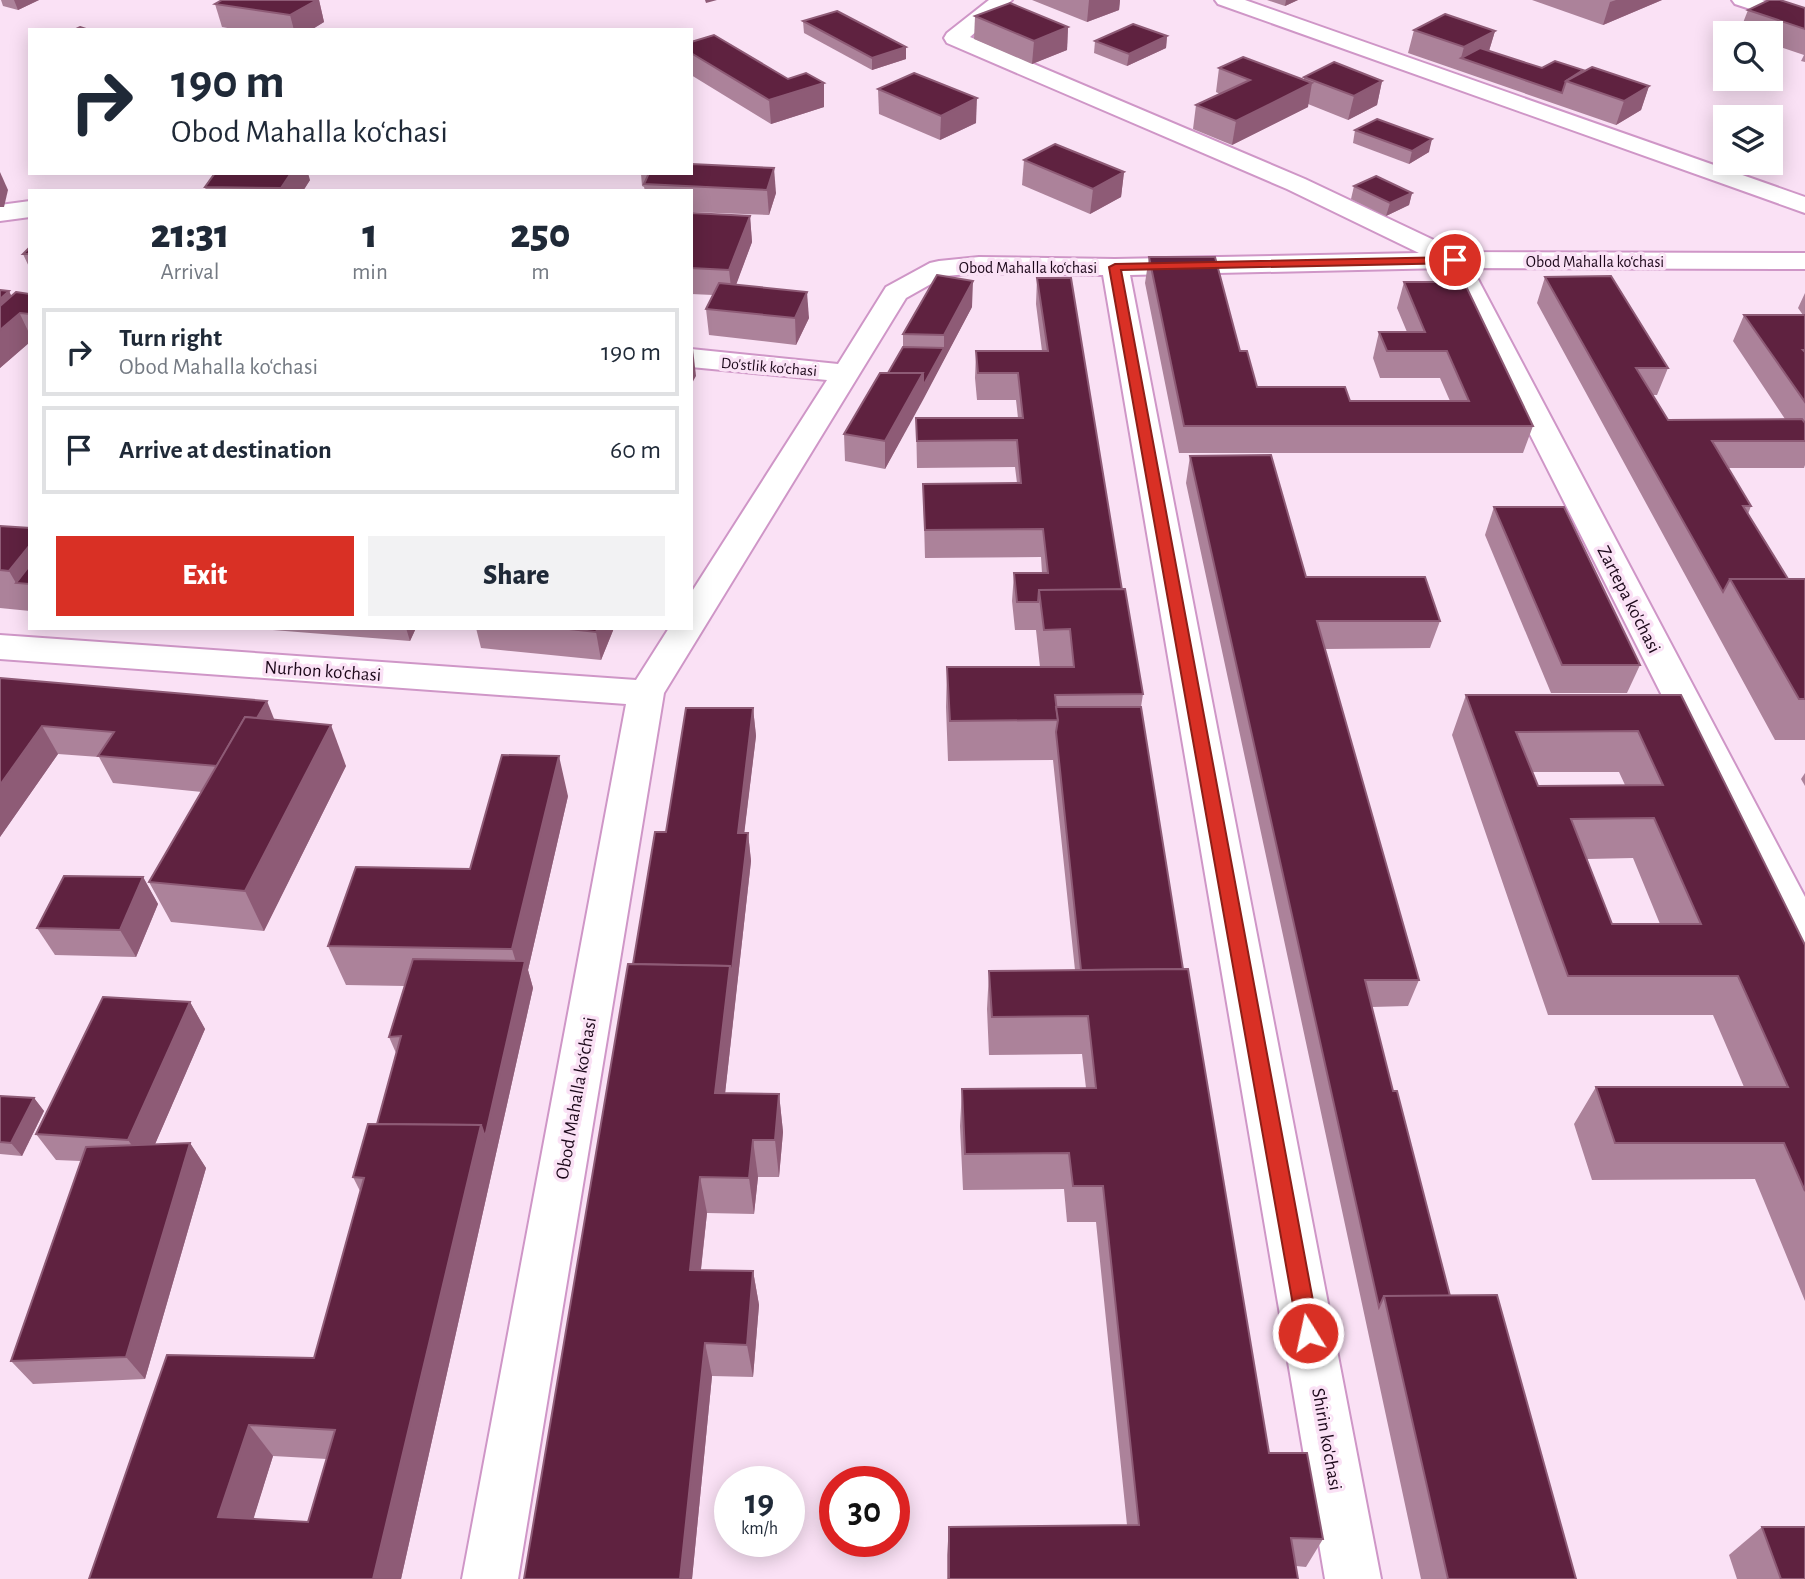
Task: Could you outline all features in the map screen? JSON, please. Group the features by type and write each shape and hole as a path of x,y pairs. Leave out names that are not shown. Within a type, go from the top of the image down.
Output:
{"street":[{"path":"1002,0 956,38 1296,184 1455,260"},
{"path":"1225,0 1805,205"},
{"path":"1742,0 1805,21"},
{"path":"0,213 28,209"},
{"name":"Obod Mahalla ko‘chasi","path":"693,618 896,293 939,269 979,265 1115,267 1455,260 1805,261"},
{"name":"Zartepa ko'chasi","path":"1455,260 1805,937"},
{"name":"Shirin ko'chasi","path":"1115,267 1353,1579"},
{"name":"Do'stlik ko'chasi","path":"693,358 846,373"},
{"name":"Obod Mahalla ko‘chasi","path":"490,1579 646,693 686,630"},
{"name":"Nurhon ko'chasi","path":"0,647 646,693"}],"building":[{"path":"222,0 317,0 290,15 215,4"},
{"path":"1769,0 1780,0 1805,8 1805,29 1783,21 1748,10"},
{"path":"1010,3 1068,27 1034,41 975,16"},
{"path":"837,11 906,47 872,58 803,21"},
{"path":"1445,14 1495,31 1464,47 1414,30"},
{"path":"1133,24 1167,36 1129,54 1095,41"},
{"path":"714,35 788,79 806,73 824,83 769,100 693,54 693,41"},
{"path":"1480,48 1542,68 1555,61 1583,70 1566,81 1562,93 1461,58"},
{"path":"1243,57 1312,83 1236,121 1196,105 1250,80 1219,68"},
{"path":"1334,62 1382,81 1354,96 1304,77"},
{"path":"1592,67 1649,86 1624,101 1566,81"},
{"path":"914,73 977,98 941,116 878,89"},
{"path":"1377,119 1432,139 1412,151 1355,130"},
{"path":"1055,144 1124,172 1093,189 1024,160"},
{"path":"693,164 774,168 767,190 644,184 648,175 693,175"},
{"path":"214,175 290,175 281,188 205,187"},
{"path":"1376,176 1412,193 1390,203 1354,186"},
{"path":"693,213 750,216 729,270 693,268"},
{"path":"1149,257 1215,257 1240,351 1247,351 1257,387 1345,387 1350,401 1469,401 1447,351 1387,351 1379,332 1425,332 1404,282 1464,282 1533,426 1184,426"},
{"path":"937,275 973,281 944,335 903,334"},
{"path":"1611,276 1668,368 1636,368 1668,420 1802,419 1805,423 1805,441 1712,441 1751,506 1743,506 1788,579 1730,579 1723,592 1545,277"},
{"path":"1037,278 1071,278 1122,590 1039,590 1038,602 1017,602 1014,573 1048,573 1043,529 925,530 923,484 1021,483 1017,440 917,441 916,418 1023,418 1018,373 978,373 976,351 1048,351"},
{"path":"719,283 807,292 795,318 706,309"},
{"path":"0,290 9,291 0,299"},
{"path":"16,292 28,294 28,314 20,313 0,330 0,306"},
{"path":"1744,315 1805,315 1805,402"},
{"path":"903,347 944,348 923,386 923,373 888,373"},
{"path":"880,373 923,373 885,441 844,434"},
{"path":"1271,455 1306,577 1425,577 1440,621 1317,621 1419,980 1365,980 1450,1296 1384,1296 1379,1307 1190,456"},
{"path":"1494,507 1564,507 1640,665 1562,665"},
{"path":"0,526 28,528 28,547 9,571 0,570"},
{"path":"28,568 28,584 16,583"},
{"path":"1730,579 1805,579 1805,699 1799,699"},
{"path":"1125,589 1143,694 1055,695 1058,720 950,721 947,667 1074,667 1070,629 1044,630 1039,590"},
{"path":"0,678 267,701 257,718 245,717 217,766 98,756 114,732 42,726 0,785"},
{"path":"1466,695 1681,695 1805,945 1805,1191 1784,1143 1615,1143 1596,1087 1788,1087 1738,976 1568,976","holes":["1638,731 1663,785 1538,786 1516,732","1654,818 1701,924 1612,924 1571,819"]},
{"path":"1056,707 1141,707 1183,969 1081,970 1056,732"},
{"path":"686,708 753,708 738,833 748,833 731,978 730,966 633,964 655,832 666,832"},
{"path":"245,717 331,725 245,891 149,882"},
{"path":"502,755 559,756 512,949 328,946 356,867 470,869"},
{"path":"64,876 143,877 120,930 37,928"},
{"path":"413,959 525,961 485,1137 481,1125 377,1124 401,1036 389,1037"},
{"path":"628,964 730,966 715,1093 779,1094 775,1140 753,1140 749,1178 700,1177 690,1270 753,1271 747,1345 705,1343 680,1579 524,1579"},
{"path":"1188,969 1269,1453 1307,1453 1323,1539 1291,1538 1298,1579 949,1579 949,1527 1139,1525 1103,1186 1073,1186 1069,1153 965,1154 962,1089 1096,1088 1088,1016 992,1017 989,971"},
{"path":"103,997 190,1002 128,1140 36,1134"},
{"path":"0,1096 34,1098 11,1143 0,1142"},
{"path":"368,1124 481,1125 373,1579 89,1579 167,1355 314,1358 364,1178 353,1177","holes":["249,1425 335,1430 308,1522 218,1517"]},
{"path":"190,1143 126,1357 11,1361 86,1147"},
{"path":"1497,1295 1576,1579 1448,1579 1384,1296"},
{"path":"1762,1527 1805,1527 1805,1579 1781,1579"}],"route":[{"path":"1308,1333 1115,267 1455,260"}]}
